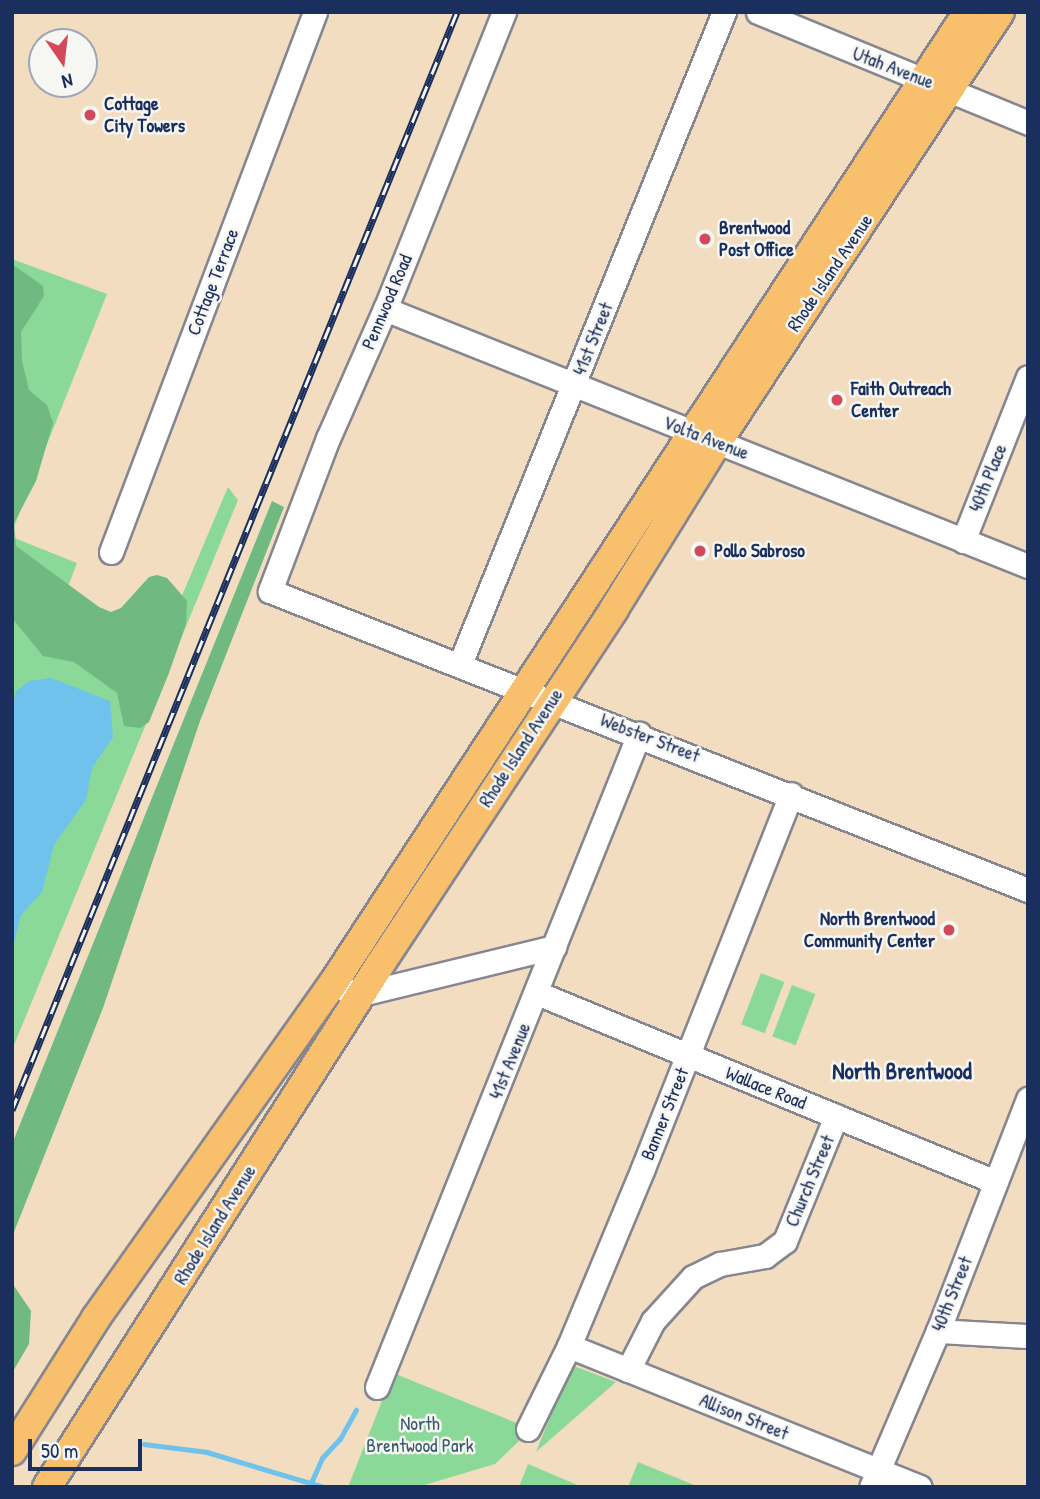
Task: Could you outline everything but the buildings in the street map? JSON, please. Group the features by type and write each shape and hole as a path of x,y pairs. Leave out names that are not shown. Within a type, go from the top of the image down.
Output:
{"main road":[{"name":"Rhode Island Avenue","path":"937,86 968,12"},
{"name":"Rhode Island Avenue","path":"12,1451 96,1318 332,985 524,693 706,437 937,86 1000,12"},
{"name":"Rhode Island Avenue","path":"47,1487 361,994 552,701 706,437"}],"street":[{"name":"Cottage Terrace","path":"111,552 315,12"},
{"name":"Pennwood Road","path":"270,591 328,438 386,309 504,12"},
{"name":"41st Street","path":"460,664 724,12"},
{"name":"Utah Avenue","path":"758,12 1028,123"},
{"name":"Volta Avenue","path":"386,309 574,387 1028,566"},
{"name":"40th Place","path":"963,541 1028,377"},
{"name":"Webster Street","path":"270,591 460,664 524,693 639,734 1028,890"},
{"name":"41st Avenue","path":"377,1387 639,734"},
{"name":"Banner Street","path":"528,1429 569,1346 689,1056 791,794"},
{"path":"332,985 361,994 554,947"},
{"name":"Wallace Road","path":"537,993 996,1182"},
{"name":"40th Street","path":"874,1478 938,1331 996,1182 1020,1142 1028,1099"},
{"name":"Church Street","path":"628,1370 653,1321 693,1277 720,1264 765,1256 785,1241 836,1116"},
{"path":"938,1331 1028,1336"},
{"name":"Allison Street","path":"569,1346 874,1478 920,1487"}],"green space":[{"path":"12,259 107,294 12,532"},
{"path":"12,264 43,286 44,296 21,332 22,361 29,390 47,405 53,423 36,481 14,523 16,546 99,607 111,612 121,608 149,577 157,575 167,578 187,601 186,624 169,673 149,722 140,728 124,726 117,693 74,662 43,656 12,618"},
{"path":"228,487 238,500 12,1050 12,537 77,563 57,616 156,657"},
{"path":"272,501 284,507 200,721 103,1008 12,1237 12,1144"},
{"path":"761,973 784,982 765,1033 741,1024"},
{"path":"792,985 815,994 796,1045 772,1036"},
{"path":"12,1283 31,1311 29,1344 12,1373"},
{"path":"571,1365 616,1382 536,1452"},
{"name":"North Brentwood Park","path":"393,1373 524,1426 518,1442 495,1464 418,1487 348,1487"},
{"path":"638,1462 699,1487 628,1487"},
{"path":"528,1464 582,1487 519,1487"}],"water":[{"path":"51,678 110,701 113,737 92,768 86,800 54,845 42,892 21,915 12,951 14,700 16,691 29,681"}],"waterway":[{"path":"311,1483 322,1458 340,1439 356,1410"},
{"path":"144,1444 207,1452 324,1487"}],"railway":[{"path":"12,1110 457,12"}],"place":[{"name":"Cottage City Towers","path":"90,115"},
{"name":"Brentwood Post Office","path":"705,239"},
{"name":"Faith Outreach Center","path":"837,400"},
{"name":"Pollo Sabroso","path":"700,551"},
{"name":"North Brentwood Community Center","path":"949,930"}],"district":[{"name":"North Brentwood","path":"902,1071"}]}
